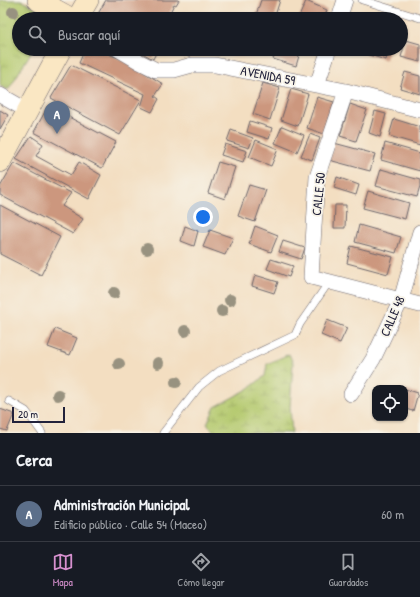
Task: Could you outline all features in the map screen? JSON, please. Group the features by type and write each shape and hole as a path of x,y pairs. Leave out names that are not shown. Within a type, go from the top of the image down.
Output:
{"main road":[{"path":"38,0 59,12"},
{"path":"81,12 88,0"},
{"path":"0,162 57,56"}],"street":[{"path":"341,12 345,0"},
{"name":"AVENIDA 59","path":"130,56 156,70 174,70 192,65 215,65 346,91 420,110"},
{"path":"317,85 327,56"},
{"name":"CALLE 50","path":"329,282 311,278 317,177 346,91"},
{"path":"0,95 28,111"},
{"name":"CALLE 48","path":"351,394 373,359 401,300 420,232"},
{"path":"329,282 420,305"}],"lane":[{"path":"362,0 401,12"},
{"path":"408,14 420,18"},
{"path":"163,433 199,387 219,371 295,335 300,324 329,282"},
{"path":"9,401 26,411 42,433"}],"green space":[{"path":"0,0 21,0 43,12 12,12 12,56 29,56 9,89 5,89 0,86"},
{"path":"289,354 293,363 290,407 292,433 215,433 207,424 215,407 248,389 265,376 267,364"}],"building":[{"path":"106,0 179,0 176,5 174,4 170,12 99,12"},
{"path":"261,0 280,0 276,12 257,12"},
{"path":"306,1 327,10 326,12 301,12"},
{"path":"408,41 420,44 420,62 401,57 408,56"},
{"path":"82,56 113,56 127,62 163,84 155,96 159,99 152,112 141,107 145,94 79,63"},
{"path":"148,56 154,56 153,59"},
{"path":"274,56 299,56 296,66 273,59"},
{"path":"373,56 387,56 386,60"},
{"path":"71,65 141,100 120,135 51,98"},
{"path":"405,72 420,76 420,94 400,88"},
{"path":"263,83 280,88 270,120 253,114"},
{"path":"291,89 308,94 298,126 281,120"},
{"path":"317,97 334,102 324,134 307,128"},
{"path":"350,104 367,110 356,141 340,136"},
{"path":"48,106 116,142 102,168 34,132"},
{"path":"0,110 8,115 0,129"},
{"path":"375,111 386,114 380,137 369,133"},
{"path":"394,119 420,127 420,145 389,136"},
{"path":"250,121 272,128 269,139 247,132"},
{"path":"282,126 304,135 297,152 275,143"},
{"path":"231,130 253,138 249,148 227,141"},
{"path":"310,134 320,138 312,160 301,156"},
{"path":"31,136 43,144 36,156 71,175 79,162 101,175 89,199 16,159"},
{"path":"256,140 278,149 271,166 249,157"},
{"path":"334,143 375,154 370,171 329,160"},
{"path":"385,143 420,153 420,171 381,160"},
{"path":"225,144 247,151 243,162 221,155"},
{"path":"218,162 235,167 225,199 208,193"},
{"path":"14,163 71,193 62,206 83,219 73,234 0,195 0,187"},
{"path":"381,169 420,180 420,187 417,197 376,186"},
{"path":"337,177 359,185 356,195 334,188"},
{"path":"249,185 266,190 255,222 238,216"},
{"path":"368,191 409,203 405,219 363,208"},
{"path":"0,205 60,237 41,275 0,254"},
{"path":"335,205 346,205 345,228 334,228"},
{"path":"359,225 401,237 396,253 355,242"},
{"path":"185,226 198,231 194,246 181,241"},
{"path":"255,226 278,235 271,252 249,244"},
{"path":"210,230 233,238 225,255 203,247"},
{"path":"283,241 305,248 301,259 279,252"},
{"path":"351,246 393,257 388,274 347,263"},
{"path":"271,259 293,266 289,277 267,269"},
{"path":"255,275 278,282 274,293 252,286"},
{"path":"327,320 347,328 340,343 321,335"},
{"path":"55,329 77,338 70,355 48,347"},
{"path":"408,390 418,393 413,411 408,410"},
{"path":"0,409 14,414 7,431 0,429"}],"place":[{"name":"Administración Municipal","path":"57,134"}]}
